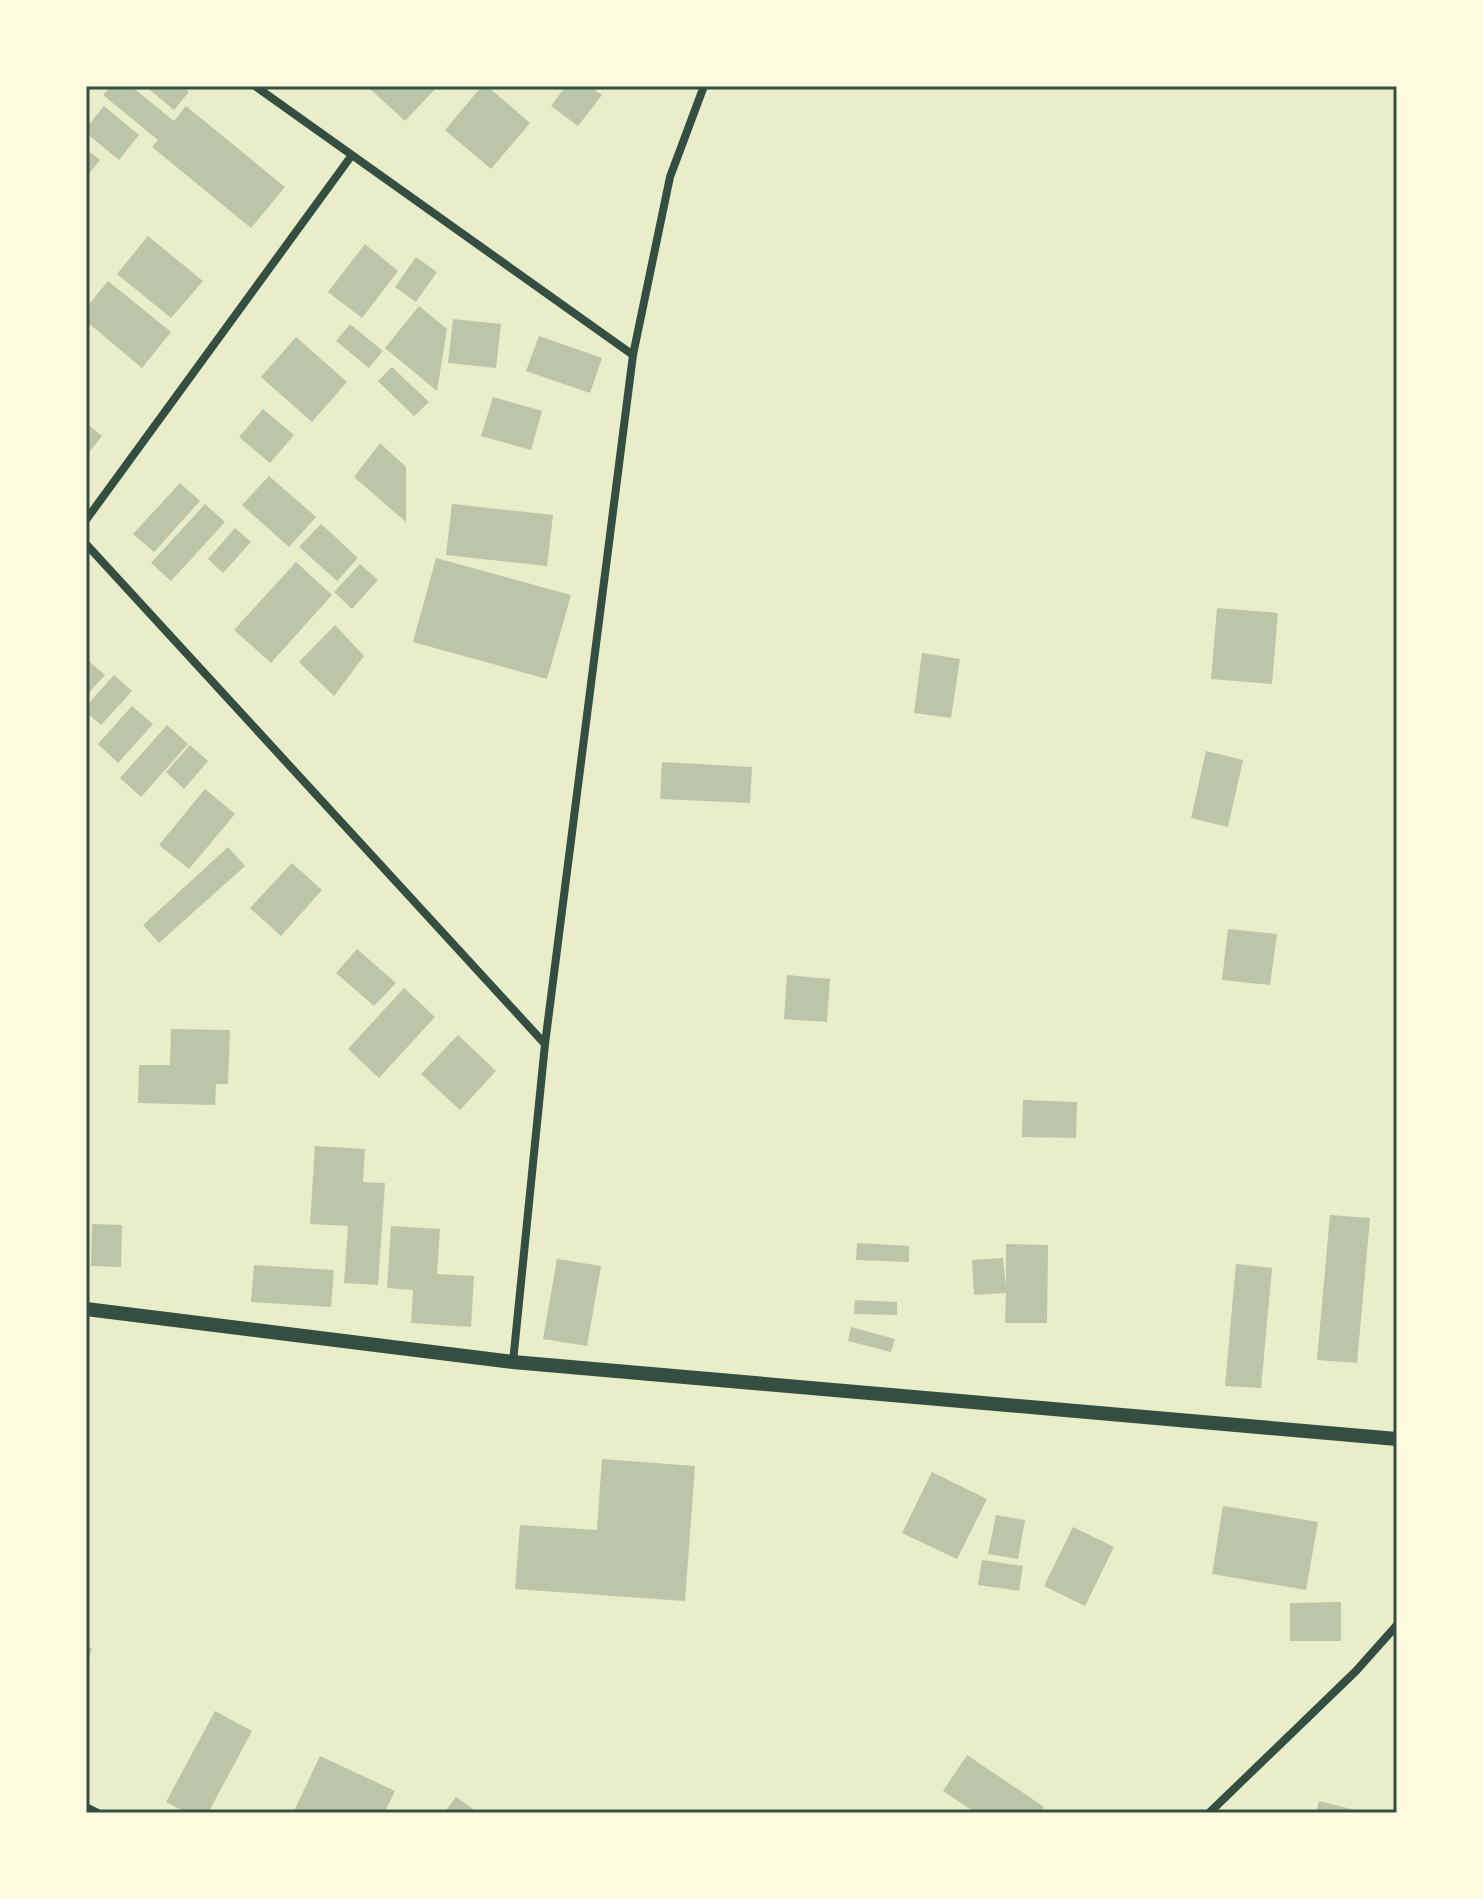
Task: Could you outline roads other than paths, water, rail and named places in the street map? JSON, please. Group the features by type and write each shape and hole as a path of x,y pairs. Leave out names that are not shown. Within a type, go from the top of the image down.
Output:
{"street":[{"path":"255,86 633,355"},
{"path":"513,1362 545,1044 633,355 670,177 704,86"},
{"path":"86,520 352,155"},
{"path":"86,544 545,1044"},
{"path":"86,1309 513,1362 1397,1439"},
{"path":"1209,1813 1356,1671 1397,1625"},
{"path":"86,1807 98,1813"}]}
